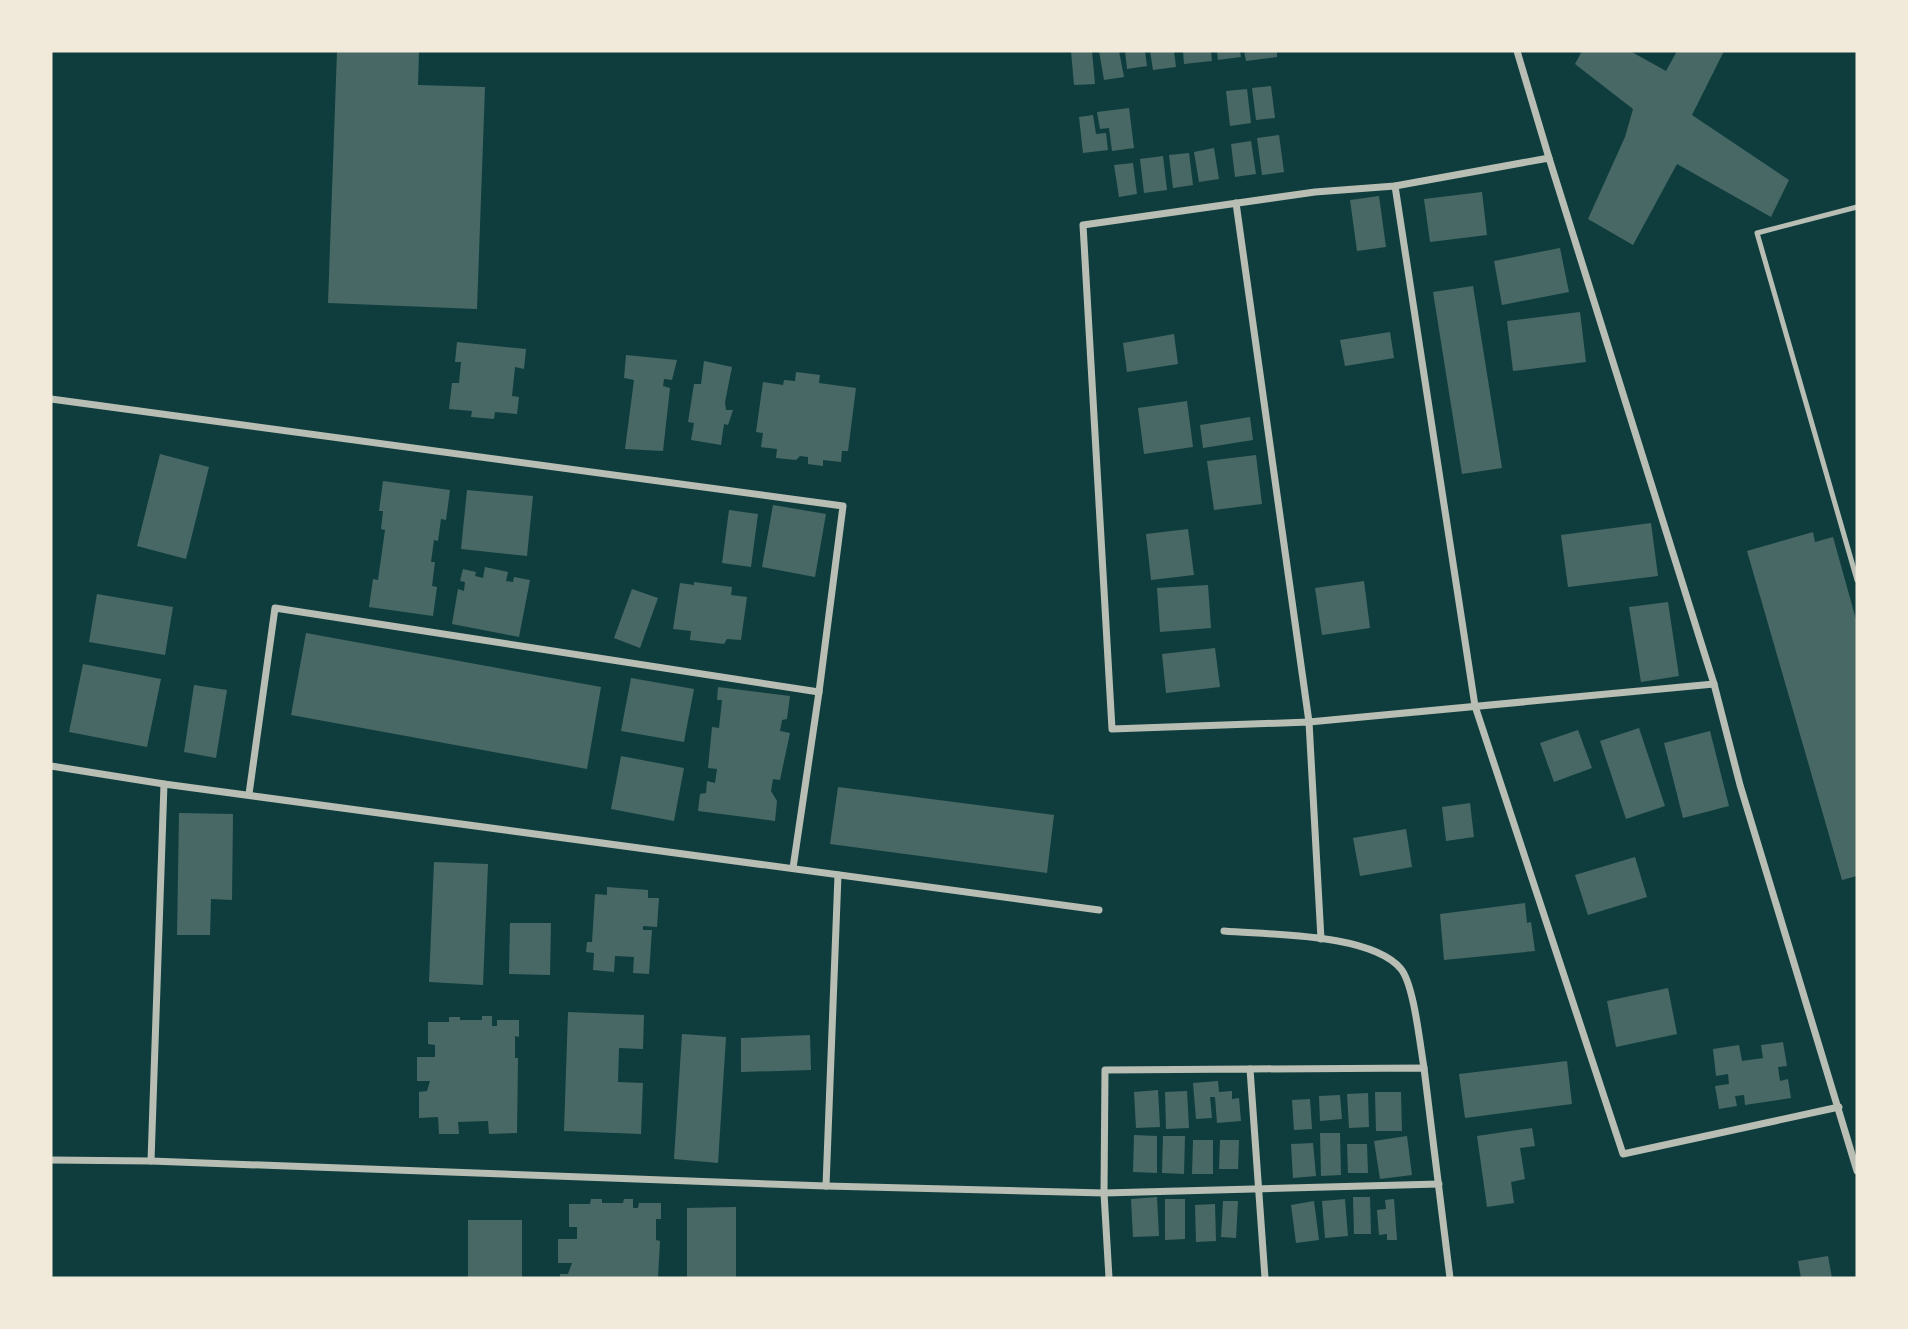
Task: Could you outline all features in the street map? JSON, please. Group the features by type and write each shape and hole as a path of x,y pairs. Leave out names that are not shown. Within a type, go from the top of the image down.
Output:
{"street":[{"path":"1517,51 1714,684 1740,785 1857,1171"},
{"path":"1549,158 1395,186 1315,192 1083,225 1112,729 1308,722 1714,684"},
{"path":"1395,186 1475,706 1623,1154 1839,1107"},
{"path":"1236,204 1308,722 1321,939"},
{"path":"51,399 843,506 793,868"},
{"path":"249,794 275,608 819,692"},
{"path":"51,766 164,784 1099,911"},
{"path":"151,1161 164,784"},
{"path":"826,1186 838,874"},
{"path":"1224,931 1342,941 1375,950 1401,969 1411,994 1424,1069 1450,1278"},
{"path":"1250,1069 1265,1278"},
{"path":"1109,1278 1104,1193 1105,1070 1424,1069"},
{"path":"51,1160 151,1161 826,1186 1104,1193 1439,1184"}],"lane":[{"path":"1857,207 1757,233 1857,580"}],"building":[{"path":"337,51 419,51 418,85 485,87 477,309 328,303"},
{"path":"1071,51 1092,51 1095,84 1074,85"},
{"path":"1099,51 1119,51 1124,77 1104,80"},
{"path":"1125,51 1145,51 1147,66 1127,69"},
{"path":"1150,51 1174,51 1176,67 1153,70"},
{"path":"1183,51 1211,51 1212,61 1184,64"},
{"path":"1217,51 1240,51 1241,57 1218,60"},
{"path":"1244,51 1277,51 1277,57 1246,61"},
{"path":"1582,51 1630,51 1666,71 1677,51 1724,51 1692,115 1789,180 1771,217 1677,164 1633,245 1588,219 1625,137 1633,109 1575,64"},
{"path":"1271,86 1275,118 1256,120 1252,88"},
{"path":"1247,89 1251,123 1230,126 1226,91"},
{"path":"1129,108 1134,148 1112,151 1109,128 1100,129 1097,112"},
{"path":"1093,115 1096,134 1106,133 1108,150 1083,153 1079,117"},
{"path":"1279,135 1284,172 1262,175 1257,138"},
{"path":"1251,141 1256,174 1235,177 1231,144"},
{"path":"1214,148 1219,179 1199,182 1194,152"},
{"path":"1189,153 1193,185 1173,188 1169,155"},
{"path":"1163,156 1167,190 1144,193 1140,159"},
{"path":"1133,163 1137,194 1119,197 1114,165"},
{"path":"1482,192 1487,235 1430,242 1424,199"},
{"path":"1379,196 1386,247 1357,251 1350,200"},
{"path":"1560,248 1569,292 1502,305 1494,261"},
{"path":"1473,286 1502,468 1462,474 1433,292"},
{"path":"1580,312 1586,362 1513,371 1507,321"},
{"path":"1390,332 1394,358 1345,366 1340,340"},
{"path":"1174,334 1178,364 1127,372 1123,343"},
{"path":"457,342 526,349 524,369 515,367 512,396 519,397 517,414 495,412 494,419 471,417 472,411 449,409 452,383 459,383 461,362 455,362"},
{"path":"626,355 677,360 672,380 664,379 663,386 670,388 663,451 625,449 634,380 624,378"},
{"path":"704,361 732,367 725,402 726,410 733,410 728,425 724,424 721,445 691,440 694,423 688,422 694,384 701,384"},
{"path":"796,372 820,375 819,383 856,388 848,451 842,451 841,462 823,460 823,466 808,464 808,457 800,456 796,460 776,458 777,449 761,447 763,433 756,432 763,382 783,385 784,380 795,381"},
{"path":"1187,401 1193,447 1144,454 1138,408"},
{"path":"1250,417 1253,440 1203,448 1200,425"},
{"path":"160,454 209,467 186,559 137,546"},
{"path":"1256,455 1262,504 1214,510 1207,461"},
{"path":"383,481 450,490 446,520 441,519 431,562 435,562 432,586 437,587 433,616 369,607 373,579 378,580 385,530 381,529 383,511 379,511"},
{"path":"467,490 533,496 527,556 461,549"},
{"path":"773,505 826,514 815,577 762,567"},
{"path":"729,510 758,514 751,567 722,563"},
{"path":"1651,523 1658,576 1568,587 1561,535"},
{"path":"1188,529 1194,575 1151,580 1146,534"},
{"path":"1813,532 1815,542 1833,537 1857,623 1857,876 1842,880 1747,551"},
{"path":"485,567 508,572 506,581 513,582 514,577 530,580 519,637 452,624 458,589 464,591 465,582 460,581 463,569 476,572 475,576 483,578"},
{"path":"1364,581 1370,628 1322,635 1315,588"},
{"path":"694,582 732,587 731,595 747,597 741,640 727,639 724,644 690,640 691,631 673,629 680,583 694,585"},
{"path":"1208,585 1211,628 1160,632 1157,588"},
{"path":"632,589 658,598 640,648 614,638"},
{"path":"97,594 173,607 165,655 89,642"},
{"path":"1668,602 1679,676 1641,682 1629,607"},
{"path":"306,633 601,687 587,769 291,715"},
{"path":"1215,648 1220,687 1166,693 1162,654"},
{"path":"83,664 161,679 147,747 69,732"},
{"path":"631,678 694,689 684,742 621,731"},
{"path":"194,685 227,690 216,758 184,752"},
{"path":"718,687 790,696 787,719 782,720 780,731 790,733 780,780 773,779 771,791 777,801 775,821 698,811 700,794 706,793 707,781 715,783 717,769 708,768 712,727 719,728 722,700 717,700"},
{"path":"1639,728 1665,806 1626,819 1600,741"},
{"path":"1578,730 1592,768 1554,782 1540,743"},
{"path":"1710,731 1729,806 1683,818 1664,743"},
{"path":"621,756 684,768 674,821 611,809"},
{"path":"838,787 1054,815 1047,873 830,844"},
{"path":"1470,803 1474,837 1446,841 1442,807"},
{"path":"179,813 233,814 232,900 211,899 210,935 177,935"},
{"path":"1406,829 1412,867 1360,876 1353,838"},
{"path":"1635,857 1647,897 1588,915 1575,875"},
{"path":"434,862 488,864 483,985 429,982"},
{"path":"607,887 648,890 648,898 659,898 657,927 643,926 643,930 652,930 649,974 633,973 634,957 615,956 614,972 593,970 594,953 586,952 587,942 592,942 595,894 607,895"},
{"path":"1525,903 1527,923 1531,922 1535,951 1444,960 1440,914"},
{"path":"510,923 551,923 550,975 509,974"},
{"path":"1668,988 1677,1034 1616,1047 1607,1001"},
{"path":"568,1012 644,1015 643,1049 619,1048 618,1082 643,1083 641,1134 564,1131"},
{"path":"482,1016 492,1016 492,1026 497,1026 497,1020 519,1020 519,1037 515,1036 515,1058 518,1058 517,1133 489,1134 488,1121 458,1122 459,1134 439,1134 438,1117 419,1118 419,1092 427,1091 430,1081 417,1081 417,1057 435,1057 435,1045 428,1044 428,1022 449,1022 449,1017 482,1020"},
{"path":"682,1034 726,1037 718,1163 674,1159"},
{"path":"810,1035 811,1070 741,1072 741,1038"},
{"path":"1783,1042 1787,1066 1778,1067 1780,1081 1788,1079 1791,1098 1745,1105 1744,1095 1735,1096 1737,1106 1719,1109 1715,1086 1729,1084 1728,1074 1716,1076 1713,1049 1739,1045 1742,1061 1763,1058 1761,1045"},
{"path":"1567,1061 1572,1104 1465,1118 1459,1074"},
{"path":"1218,1081 1219,1092 1232,1091 1232,1099 1239,1098 1241,1121 1217,1123 1215,1097 1210,1097 1212,1118 1196,1119 1193,1083"},
{"path":"1158,1090 1160,1127 1136,1128 1134,1092"},
{"path":"1187,1091 1189,1128 1166,1129 1165,1092"},
{"path":"1375,1092 1401,1092 1402,1131 1376,1131"},
{"path":"1368,1093 1369,1127 1349,1128 1347,1094"},
{"path":"1340,1095 1342,1119 1320,1121 1319,1096"},
{"path":"1310,1099 1312,1129 1294,1130 1292,1100"},
{"path":"1532,1128 1535,1146 1520,1148 1525,1179 1511,1182 1514,1203 1487,1207 1477,1136"},
{"path":"1320,1133 1340,1133 1341,1175 1321,1176"},
{"path":"1134,1135 1157,1136 1157,1173 1133,1172"},
{"path":"1163,1136 1185,1136 1184,1174 1162,1173"},
{"path":"1407,1136 1412,1175 1380,1179 1374,1141"},
{"path":"1193,1140 1213,1140 1213,1174 1192,1174"},
{"path":"1220,1140 1239,1140 1238,1169 1219,1169"},
{"path":"1313,1143 1316,1176 1293,1178 1291,1144"},
{"path":"1347,1144 1367,1144 1368,1173 1348,1173"},
{"path":"1157,1197 1159,1236 1133,1237 1131,1199"},
{"path":"1353,1197 1370,1197 1371,1234 1354,1234"},
{"path":"591,1199 602,1199 602,1203 623,1203 624,1199 633,1199 633,1208 638,1208 639,1203 661,1203 661,1219 656,1219 656,1240 660,1241 658,1278 560,1278 560,1274 568,1274 572,1263 558,1263 558,1239 577,1239 577,1227 569,1227 569,1204 590,1204"},
{"path":"1165,1199 1185,1199 1185,1239 1165,1240"},
{"path":"1345,1199 1348,1236 1325,1238 1322,1201"},
{"path":"1394,1199 1397,1240 1387,1240 1387,1234 1379,1235 1377,1210 1386,1209 1385,1200"},
{"path":"1223,1201 1238,1201 1236,1238 1221,1237"},
{"path":"1314,1201 1319,1240 1296,1243 1291,1205"},
{"path":"1215,1204 1216,1241 1196,1242 1195,1205"},
{"path":"736,1207 736,1278 687,1278 687,1208"},
{"path":"468,1220 522,1220 522,1278 468,1278"},
{"path":"1828,1256 1832,1278 1801,1278 1798,1261"}]}
